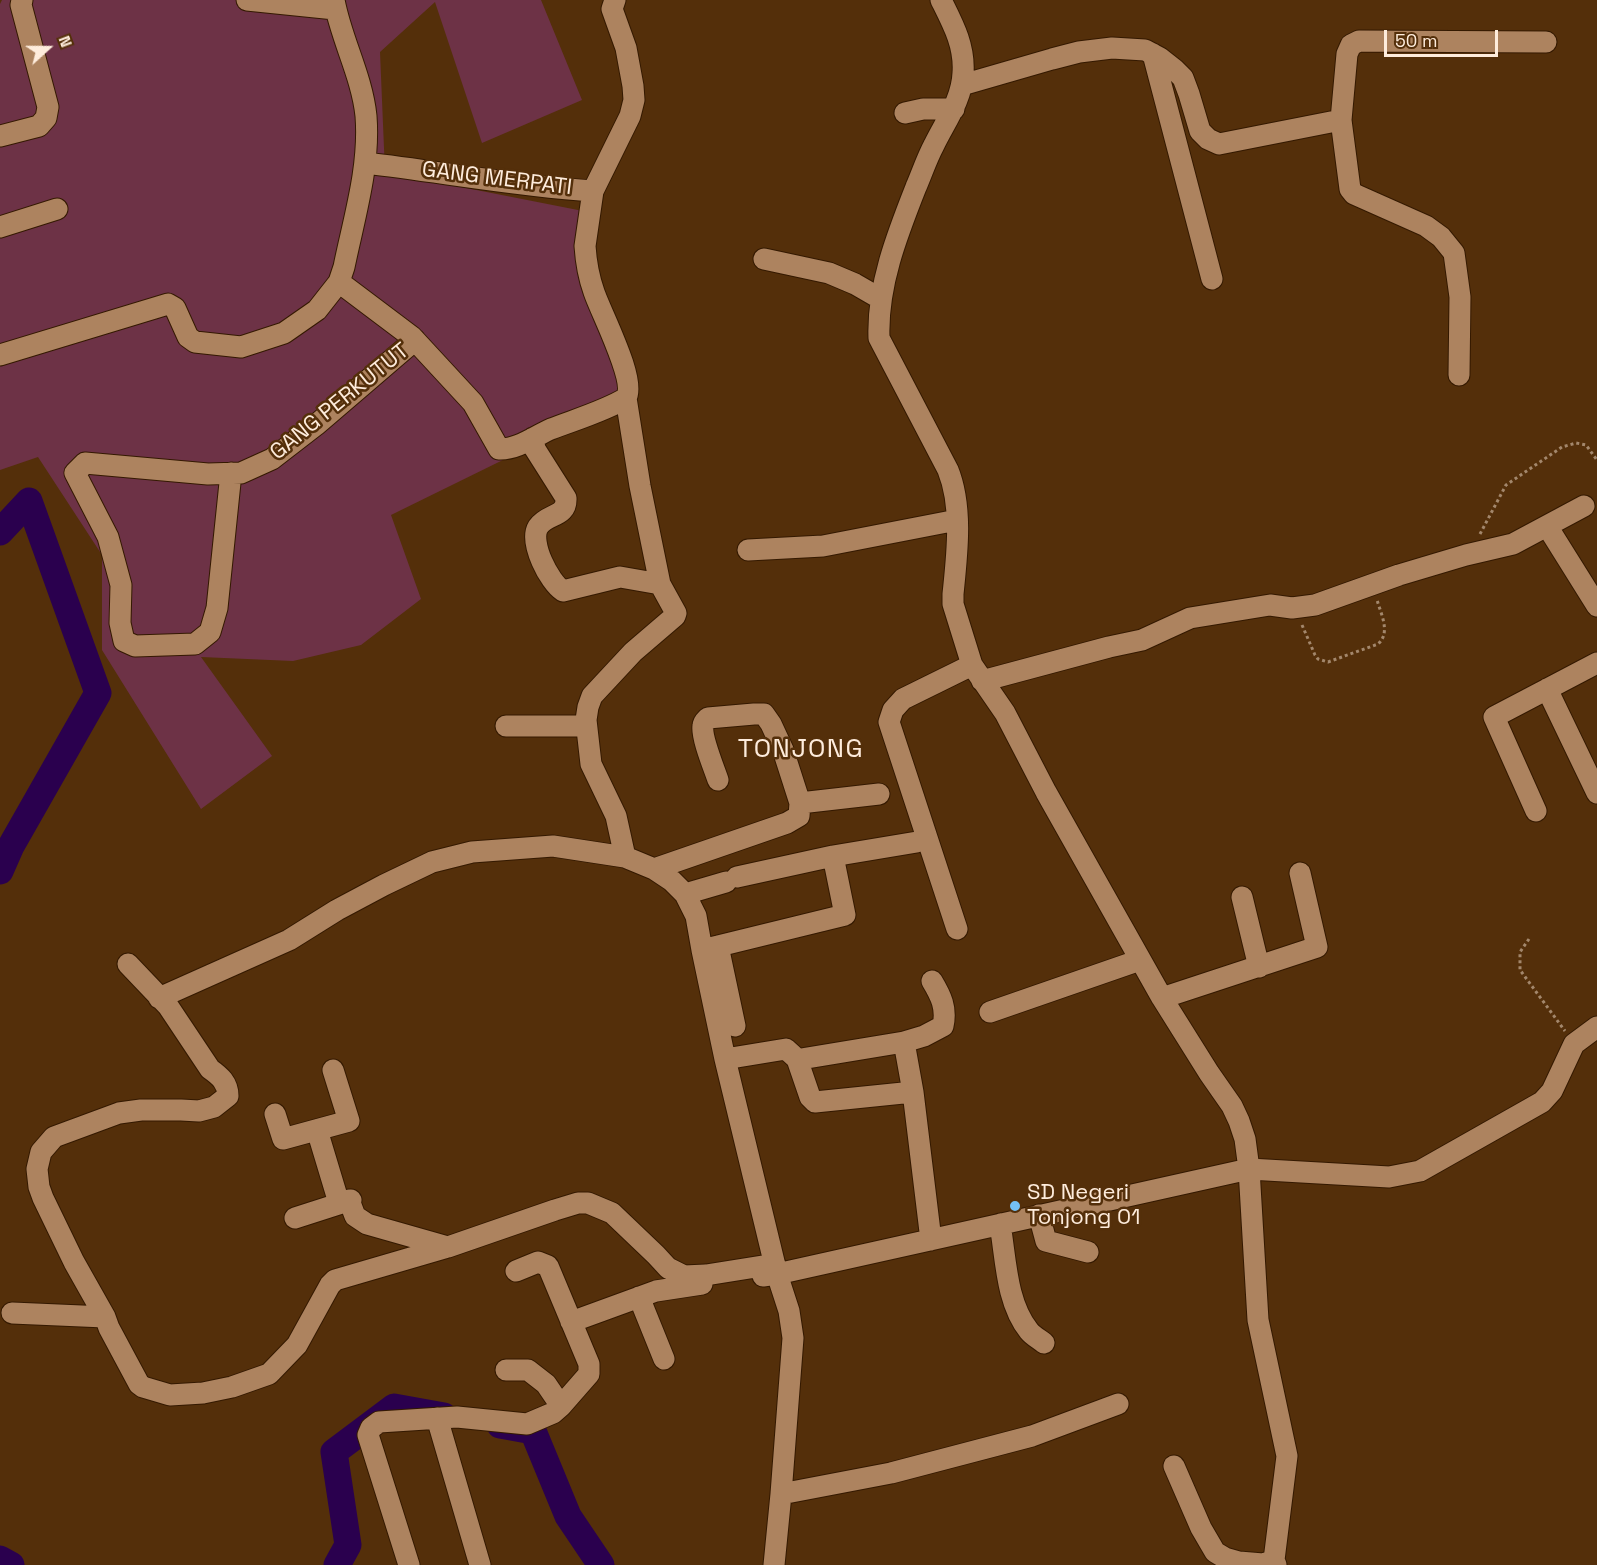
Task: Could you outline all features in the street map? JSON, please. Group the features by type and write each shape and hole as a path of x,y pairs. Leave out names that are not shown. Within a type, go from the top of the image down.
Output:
{"street":[{"path":"0,136 39,126 46,118 48,107 21,5 22,0"},
{"path":"0,355 168,304 175,308 188,337 195,342 241,347 284,333 317,310 339,282 366,162 366,116 357,72 334,4 247,0"},
{"path":"593,191 630,116 634,100 626,48 612,9 615,0"},
{"path":"941,0 957,33 963,52 962,85 954,109 933,146 891,254 881,298 879,338 954,484 957,520 953,604 977,673 1005,713 1162,999 1232,1106 1245,1139 1249,1169 1258,1320 1287,1456 1275,1562 1263,1564 1239,1562 1215,1552 1201,1528 1174,1466"},
{"path":"1459,375 1460,297 1454,253 1441,237 1426,226 1354,194 1350,189 1341,120 1347,54 1351,45 1359,41 1546,42"},
{"path":"962,85 1079,52 1112,48 1145,50 1174,69 1183,78 1200,131 1208,140 1219,144 1341,120"},
{"path":"1153,54 1212,279"},
{"path":"905,113 923,109 954,109"},
{"name":"GANG MERPATI","path":"366,162 543,188 593,191 585,254 594,291 626,374 628,394 626,398 640,486 660,584 676,613 633,652 592,696 586,726"},
{"path":"0,227 57,209"},
{"path":"764,259 828,273 881,298"},
{"path":"339,282 416,340 473,403 499,449 505,449 533,438 626,398"},
{"name":"GANG PERKUTUT","path":"231,473 217,608 210,632 195,644 135,646 124,641 120,623 121,585 108,537 75,473 85,463 208,474 231,473 242,473 272,459 316,425 416,340"},
{"path":"533,438 534,449 566,498 563,511 544,521 537,528 534,538 544,565 560,589 566,591 620,577 660,584"},
{"path":"957,929 889,722 894,710 903,699 977,673 1142,640 1190,618 1270,605 1292,608 1315,605 1399,575 1513,544 1584,506"},
{"path":"748,550 823,546 957,520"},
{"path":"1547,526 1597,606"},
{"path":"1536,811 1494,717 1597,663"},
{"path":"1547,690 1597,793"},
{"path":"654,870 787,824 799,816 800,803 783,750 764,714 708,718 704,723 702,728 704,739 718,780"},
{"path":"506,726 586,726 591,764 616,816 625,857"},
{"path":"800,803 879,794"},
{"path":"685,894 731,879 833,856 917,842"},
{"path":"159,998 289,940 374,890 432,862 472,852 553,846 625,857 672,881 685,894 710,948 735,1026"},
{"path":"710,948 845,915 833,856"},
{"path":"1162,999 1317,947 1300,873"},
{"path":"1242,897 1259,967"},
{"path":"710,948 725,1059 794,1338 774,1565"},
{"path":"990,1012 1140,960"},
{"path":"128,964 168,1006 210,1069 228,1088 228,1096 214,1107 198,1111 141,1110 119,1113 54,1137 40,1152 37,1169 43,1198 74,1262 142,1388 170,1395 204,1393 232,1388 269,1374 297,1345 335,1280 448,1247 578,1203 588,1203 612,1213 668,1268 684,1276 776,1269"},
{"path":"797,1059 904,1042 924,1036 943,1026 944,1004 933,981"},
{"path":"571,1322 656,1291 930,1240 1249,1169 1389,1178 1420,1171 1542,1102 1552,1091 1574,1044 1597,1027"},
{"path":"904,1042 913,1092 930,1240"},
{"path":"725,1059 786,1049 797,1059 810,1096 815,1102 913,1092"},
{"path":"275,1114 283,1139 349,1121 333,1070"},
{"path":"317,1130 350,1200 355,1216 367,1224 448,1247"},
{"path":"295,1218 350,1200"},
{"path":"1039,1215 1046,1242 1088,1252"},
{"path":"1000,1224 1011,1292 1019,1314 1030,1332 1044,1343"},
{"path":"409,1565 368,1435 370,1428 379,1422 457,1417 527,1424 557,1410 589,1374 589,1364 548,1266 538,1262 516,1271"},
{"path":"639,1297 664,1359"},
{"path":"12,1312 105,1317"},
{"path":"506,1370 528,1370 546,1384 557,1410"},
{"path":"781,1494 902,1470 1032,1436 1118,1404"},
{"path":"436,1418 480,1565"}],"path":[{"path":"1466,555 1506,485 1562,447 1576,443 1586,445 1597,460"},
{"path":"1292,608 1315,655 1328,662 1378,644 1384,636 1384,621 1372,586"},
{"path":"1529,939 1520,952 1520,970 1574,1044"}],"shaded area":[{"path":"2,0 541,0 582,100 482,143 435,2 380,52 385,172 583,211 625,400 391,515 421,599 361,645 293,661 201,657 272,756 201,809 102,650 102,555 38,457 0,470 0,4"}],"waterway":[{"path":"0,532 29,501 98,693 11,846 0,871"},
{"path":"337,1565 348,1545 334,1452 394,1407 444,1416"},
{"path":"500,1425 533,1431 568,1516 601,1565"},
{"path":"0,1559 11,1565"}],"place":[{"name":"SD Negeri Tonjong 01","path":"1015,1206"}],"district":[{"name":"TONJONG","path":"801,750"}]}
